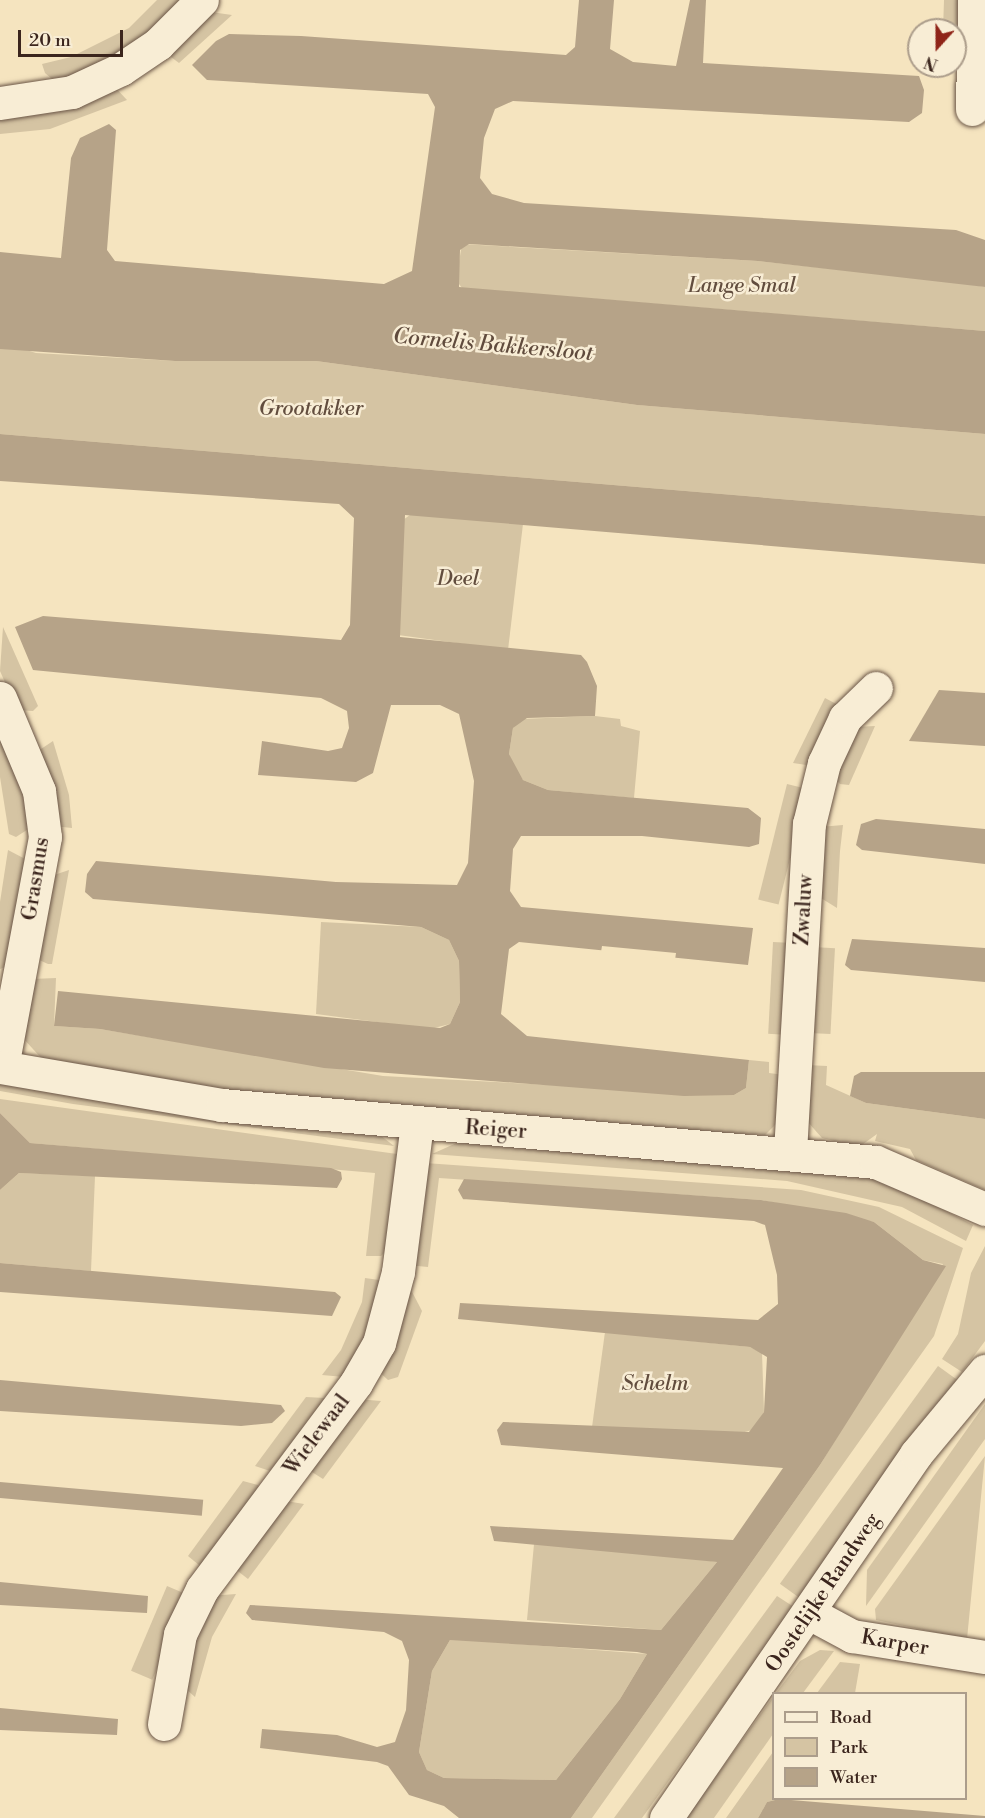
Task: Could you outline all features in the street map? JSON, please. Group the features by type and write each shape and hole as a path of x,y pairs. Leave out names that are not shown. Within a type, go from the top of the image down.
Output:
{"street":[{"path":"0,103 72,92 122,69 158,44 202,0"},
{"path":"972,109 974,0"},
{"name":"Zwaluw","path":"790,1152 809,824 824,763 845,718 876,688"},
{"name":"Grasmus","path":"0,698 39,791 45,837 1,1067"},
{"name":"Reiger","path":"1,1067 222,1105 417,1124 790,1152 876,1162 985,1209"},
{"name":"Wielewaal","path":"164,1724 180,1634 202,1589 356,1383 380,1343 398,1272 417,1124"},
{"name":"Oostelijke Randweg","path":"666,1818 811,1614 916,1454 985,1371"},
{"name":"Karper","path":"811,1614 852,1636 985,1657"}],"green space":[{"path":"157,0 186,0 121,55 58,84 45,73 42,64 71,57 129,28"},
{"path":"944,0 965,0 964,18 943,18"},
{"path":"204,11 232,15 179,63 171,57 171,42"},
{"path":"112,84 127,100 50,129 0,134 0,113"},
{"name":"Lange Smal","path":"462,244 758,261 956,282 985,287 985,331 462,288 456,280"},
{"name":"Grootakker","path":"20,348 36,353 175,361 316,361 637,405 985,434 985,516 0,434 0,349"},
{"name":"Deel","path":"414,512 523,524 508,650 398,635 403,520"},
{"path":"3,627 38,706 33,711 17,710 0,671"},
{"path":"825,698 840,706 813,766 793,763"},
{"path":"595,716 620,719 621,726 640,731 634,798 548,790 523,780 515,770 509,754 513,728 521,719"},
{"path":"0,722 33,826 16,837 9,834 0,777"},
{"path":"875,726 849,785 840,784 832,775 855,727"},
{"path":"53,741 69,795 72,828 53,826 35,753"},
{"path":"787,784 807,789 779,905 758,899"},
{"path":"843,825 837,908 816,895 820,827"},
{"path":"8,850 31,862 10,965 0,969 0,902"},
{"path":"69,870 52,964 48,964 37,959 48,877"},
{"path":"321,922 421,927 449,940 459,961 460,1002 450,1024 430,1029 316,1014"},
{"path":"773,942 793,943 788,1035 768,1034"},
{"path":"813,947 835,948 830,1034 808,1033"},
{"path":"56,978 54,1026 100,1029 383,1076 734,1095 746,1088 749,1060 769,1062 769,1073 784,1075 781,1119 765,1135 608,1127 243,1093 43,1060 22,1037 32,979"},
{"path":"806,1065 827,1066 826,1085 866,1103 985,1119 985,1190 916,1160 910,1149 875,1141 877,1134 859,1147 822,1138 807,1121"},
{"path":"0,1079 380,1135 394,1146 73,1104 0,1091"},
{"path":"0,1099 397,1154 391,1246 381,1256 366,1256 375,1173 30,1143 0,1113"},
{"path":"461,1141 814,1167 890,1182 973,1225 966,1241 902,1207 787,1181 432,1154"},
{"path":"425,1163 801,1190 879,1207 963,1248 934,1336 592,1818 571,1818 820,1465 943,1264 923,1260 874,1222 761,1200 439,1178 428,1267 407,1265"},
{"path":"19,1173 95,1176 91,1271 0,1263 0,1190"},
{"path":"985,1246 985,1341 962,1372 942,1359 958,1334 971,1273"},
{"path":"365,1278 386,1281 383,1304 344,1377 322,1375 341,1350 362,1302"},
{"path":"410,1288 422,1311 398,1377 388,1380 376,1369"},
{"name":"Schelm","path":"605,1332 750,1347 762,1353 764,1412 756,1429 737,1434 592,1427"},
{"path":"938,1366 957,1380 799,1598 780,1584"},
{"path":"306,1397 325,1398 270,1471 255,1466"},
{"path":"356,1399 381,1401 323,1479 304,1467"},
{"path":"985,1404 985,1439 866,1606 867,1570"},
{"path":"985,1456 967,1639 876,1620 875,1609"},
{"path":"243,1481 258,1485 261,1493 205,1570 188,1556"},
{"path":"280,1500 304,1504 248,1579 230,1565"},
{"path":"534,1544 653,1552 717,1562 661,1630 527,1620"},
{"path":"167,1586 188,1595 152,1680 131,1671"},
{"path":"236,1594 212,1637 195,1697 178,1682 209,1596"},
{"path":"777,1596 794,1607 642,1818 614,1818"},
{"path":"450,1640 647,1654 620,1699 556,1780 444,1778 427,1770 419,1752 432,1671"},
{"path":"820,1650 834,1651 804,1692 777,1692 800,1661"},
{"path":"840,1662 860,1664 855,1692 818,1692"},
{"path":"772,1698 772,1735 714,1818 686,1818"},
{"path":"772,1753 772,1800 775,1800 767,1802 758,1818 726,1818"},
{"path":"523,1814 540,1814 569,1818 508,1818"}],"water":[{"name":"Cornelis Bakkersloot","path":"579,0 614,0 610,49 633,62 676,66 690,0 706,0 703,63 907,75 907,78 920,78 924,90 922,113 909,122 513,101 495,109 484,138 480,178 492,194 524,203 956,230 985,240 985,287 758,261 469,244 460,250 459,287 985,331 985,434 637,405 316,361 175,361 0,349 0,252 61,258 71,158 80,138 109,124 116,130 107,250 115,261 384,284 412,271 435,107 428,94 207,80 192,65 216,41 229,34 301,36 566,55 575,47"},
{"path":"0,434 985,516 985,564 405,515 400,637 581,655 587,662 597,686 595,716 527,718 513,728 509,754 523,780 548,790 748,808 761,818 759,844 749,847 642,836 521,836 513,849 510,891 521,907 753,928 748,965 519,942 509,949 501,1014 527,1036 749,1060 746,1088 734,1095 684,1096 324,1068 100,1029 54,1026 58,991 440,1028 450,1024 460,1002 459,961 449,940 421,927 93,899 85,892 87,874 96,861 336,882 457,885 468,863 474,781 459,714 440,705 391,705 373,773 356,782 258,775 262,741 328,751 342,748 349,728 347,711 321,698 33,670 15,627 43,616 341,640 350,625 354,518 339,504 0,481"},
{"path":"939,690 985,693 985,746 909,741"},
{"path":"876,819 985,829 985,864 862,850 856,845 861,824"},
{"path":"852,939 985,948 985,982 851,970 845,965"},
{"path":"861,1072 985,1072 985,1119 866,1103 850,1096 854,1076"},
{"path":"0,1113 30,1143 331,1168 341,1172 342,1179 337,1188 19,1173 0,1190"},
{"path":"464,1179 761,1200 846,1213 874,1222 923,1260 946,1266 820,1465 571,1818 459,1818 444,1806 409,1795 388,1766 377,1762 260,1748 262,1729 337,1735 377,1747 395,1742 406,1710 409,1660 402,1641 384,1632 252,1620 246,1613 250,1605 661,1630 717,1562 494,1541 490,1526 733,1540 783,1468 501,1445 497,1430 503,1422 749,1432 764,1412 767,1357 750,1347 458,1319 460,1303 758,1320 778,1304 777,1275 765,1225 754,1221 463,1199 458,1190","holes":["450,1640 647,1654 620,1699 556,1780 444,1778 427,1770 419,1752 432,1671"]},
{"path":"0,1263 335,1292 341,1297 332,1316 0,1292"},
{"path":"0,1380 281,1405 285,1411 272,1423 241,1426 0,1411"},
{"path":"0,1482 203,1500 202,1516 0,1498"},
{"path":"0,1582 148,1596 147,1613 0,1605"},
{"path":"0,1708 118,1719 117,1735 0,1730"},
{"path":"791,1800 985,1816 985,1818 758,1818 767,1802"}],"pier":[{"path":"602,946 676,953 675,960 601,952"}]}
